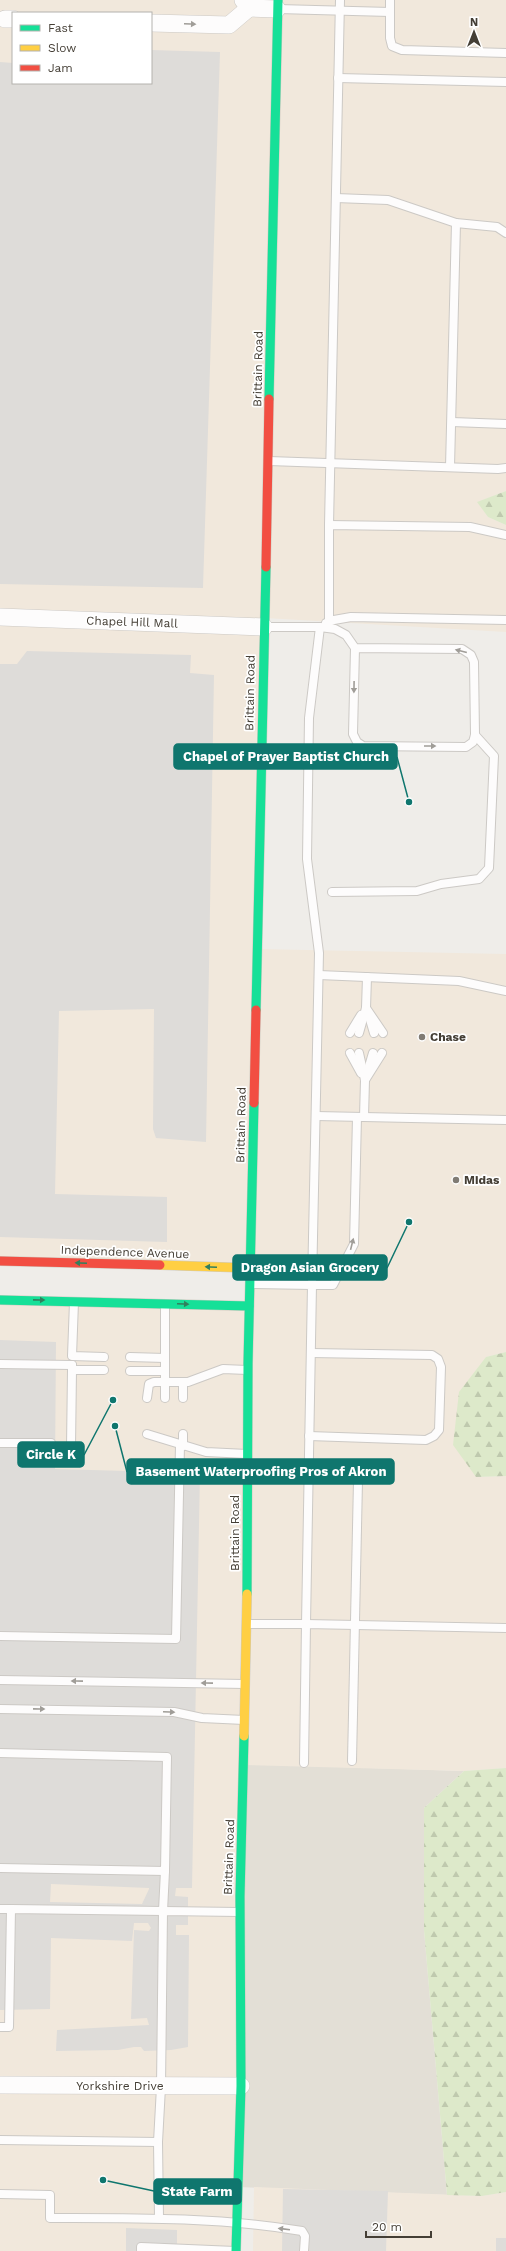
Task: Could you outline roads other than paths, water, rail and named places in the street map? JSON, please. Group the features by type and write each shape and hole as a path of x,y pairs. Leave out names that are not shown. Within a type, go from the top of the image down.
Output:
{"street":[{"path":"152,23 230,25 246,4 278,4"},
{"name":"Brittain Road","path":"236,2251 241,2086 240,1912 247,1624 249,1284 269,461 278,4"},
{"name":"Chapel Hill Mall","path":"0,617 264,627"},
{"name":"Independence Avenue","path":"0,1261 250,1268"},
{"path":"0,1300 249,1306"},
{"name":"Yorkshire Drive","path":"0,2085 241,2086"}],"lane":[{"path":"330,621 330,462 340,0"},
{"path":"390,0 390,38 392,46 402,50 506,53"},
{"path":"278,4 340,11 390,12"},
{"path":"338,78 506,82"},
{"path":"336,198 388,200 456,223 497,227 506,233"},
{"path":"450,467 456,223"},
{"path":"452,422 506,424"},
{"path":"269,461 506,468"},
{"path":"330,525 470,527 506,535"},
{"path":"320,627 330,621 351,617 506,620"},
{"path":"264,627 320,627 335,629 346,635 355,648 353,734 357,742 363,746 466,747 473,742 475,735 474,662 471,654 462,649 355,648"},
{"path":"304,1763 309,1436 319,975 319,953 307,859 309,718 320,627"},
{"path":"332,892 417,891 441,884 479,879 489,868 494,756 475,735"},
{"path":"319,975 459,981 506,991"},
{"path":"359,1033 366,1008 366,977"},
{"path":"350,1033 366,1008"},
{"path":"366,1008 374,1033"},
{"path":"366,1008 383,1033"},
{"path":"350,1053 365,1080"},
{"path":"359,1053 365,1080"},
{"path":"249,1284 333,1285 354,1244 361,1117 365,1080 373,1053"},
{"path":"365,1080 382,1053"},
{"path":"316,1116 506,1120"},
{"path":"71,1447 74,1301"},
{"path":"165,1303 165,1398"},
{"path":"309,1436 426,1440 434,1436 439,1430 441,1367 438,1359 432,1355 311,1353"},
{"path":"72,1364 104,1357"},
{"path":"130,1357 165,1358"},
{"path":"0,1364 72,1364 104,1370"},
{"path":"147,1398 148,1384 154,1382 183,1382 223,1368 248,1370"},
{"path":"130,1371 165,1371"},
{"path":"183,1382 183,1398"},
{"path":"147,1434 165,1437 181,1446 206,1452 247,1454"},
{"path":"0,1636 176,1639 181,1446 183,1434"},
{"path":"0,1442 51,1443"},
{"path":"352,1761 358,1481"},
{"path":"247,1624 506,1628"},
{"path":"0,1680 246,1684"},
{"path":"0,1709 174,1712 202,1718 245,1720"},
{"path":"0,1753 167,1757 161,2086 158,2142 159,2218"},
{"path":"0,1868 165,1871"},
{"path":"0,1909 240,1912"},
{"path":"0,2027 9,2027 11,1909"},
{"path":"0,2140 158,2142"},
{"path":"0,2194 50,2195 50,2218 159,2218 236,2222 302,2231 305,2236 304,2251"},
{"path":"141,2251 142,2247 236,2251"}],"place":[{"name":"Chapel of Prayer Baptist Church","path":"409,802"},
{"name":"Chase","path":"422,1037"},
{"name":"Midas","path":"456,1180"},
{"name":"Dragon Asian Grocery","path":"409,1222"},
{"name":"Circle K","path":"113,1400"},
{"name":"Basement Waterproofing Pros of Akron","path":"115,1426"},
{"name":"State Farm","path":"103,2180"}]}
